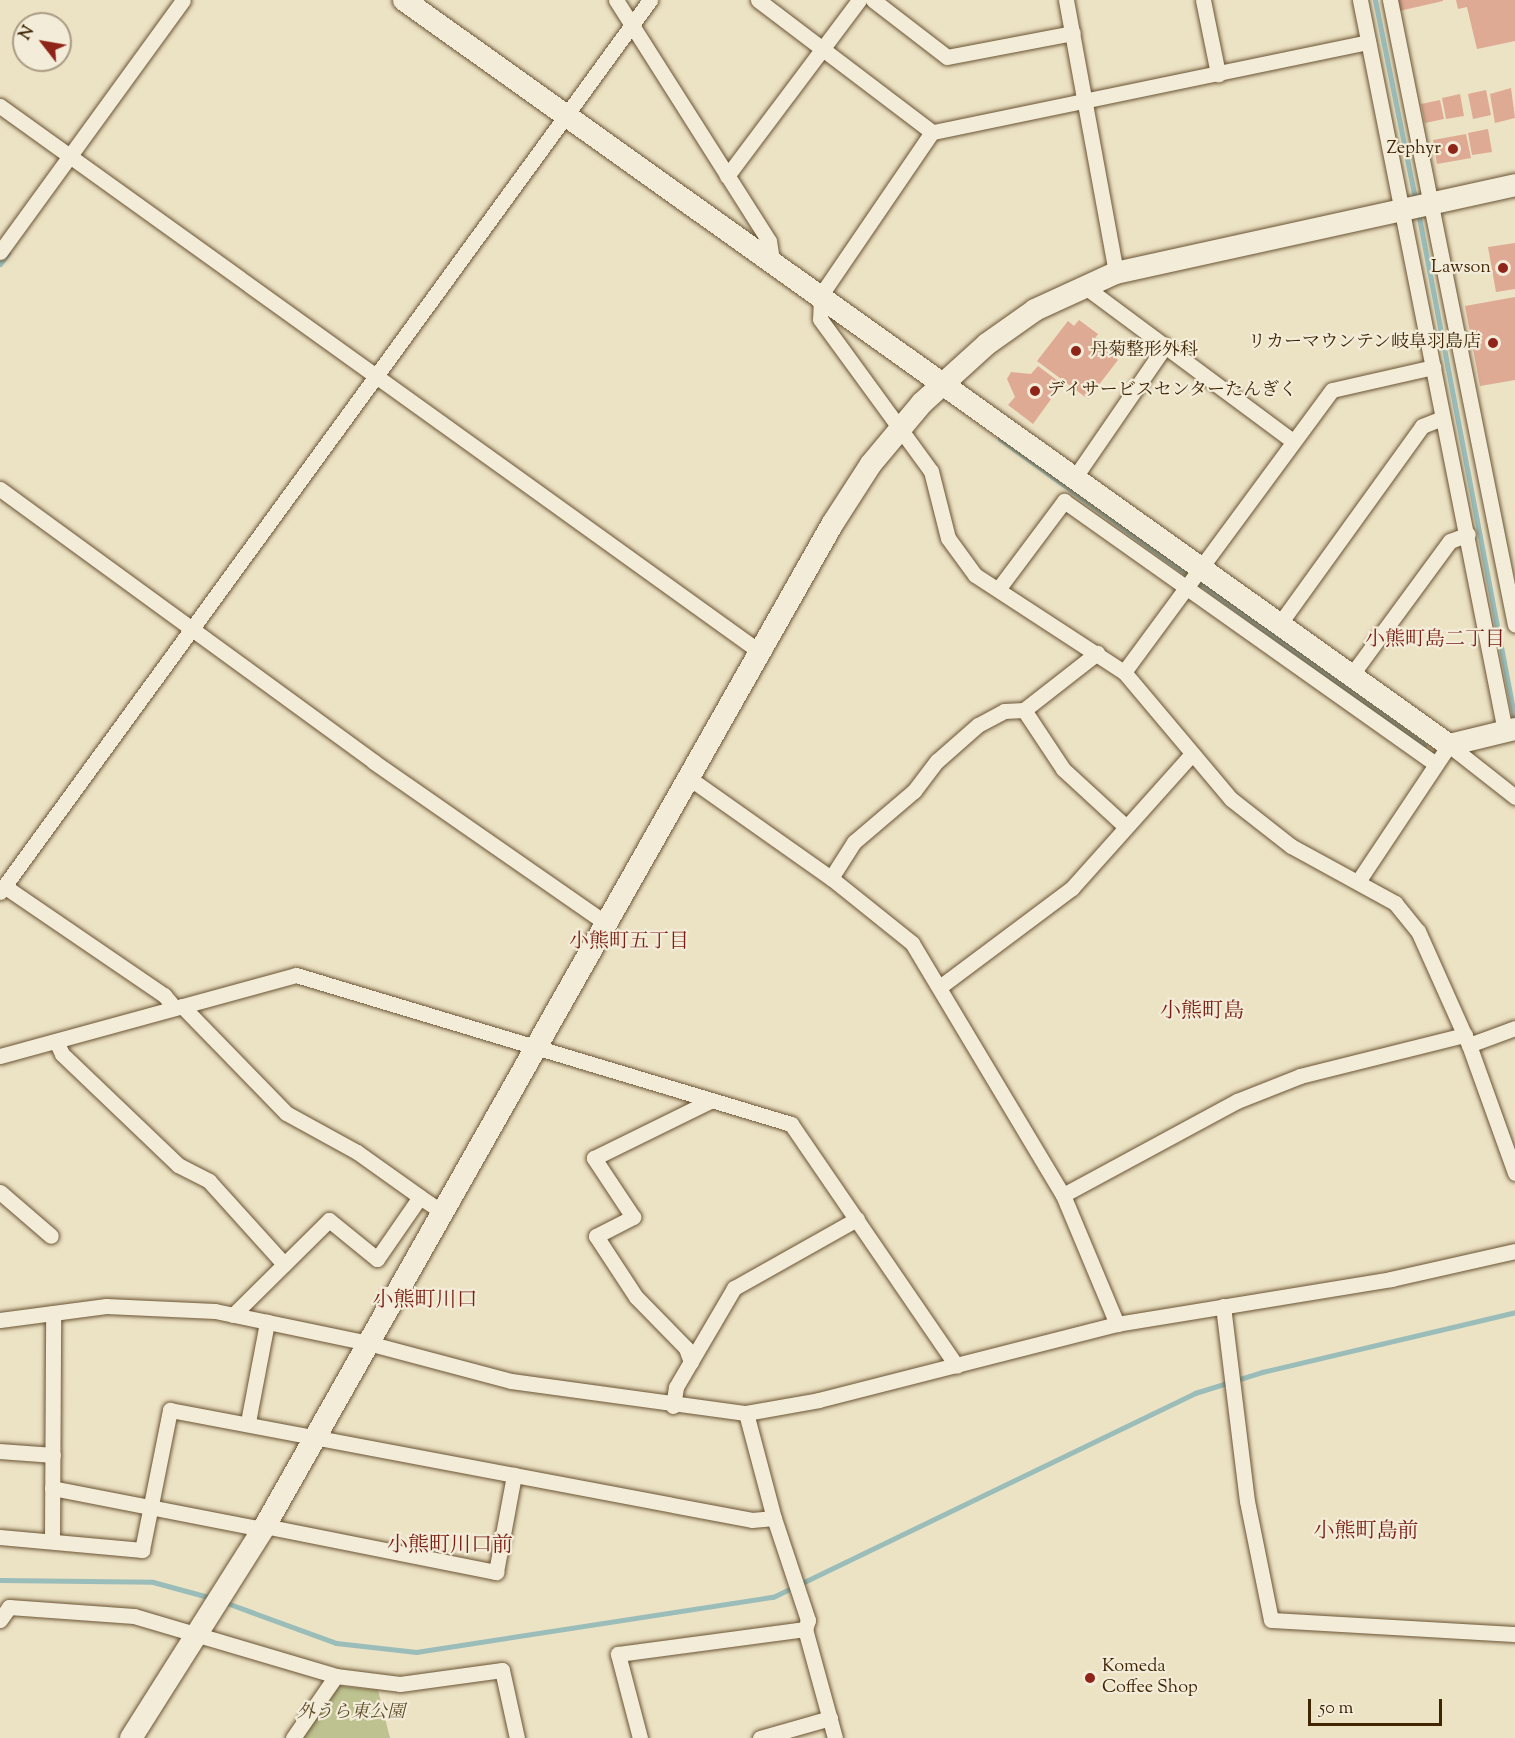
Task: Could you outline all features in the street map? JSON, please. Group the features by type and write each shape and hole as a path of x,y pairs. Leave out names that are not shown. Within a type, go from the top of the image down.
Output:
{"street":[{"path":"0,252 183,0"},
{"path":"404,0 944,381 1072,488 1313,665 1435,764"},
{"path":"615,0 769,240 772,261"},
{"path":"442,1212 357,1152 286,1113 178,1006 2,889 373,376 650,0"},
{"path":"758,0 932,132"},
{"path":"728,176 858,0"},
{"path":"873,0 948,57 1073,33"},
{"path":"1066,0 1088,100 1116,273"},
{"path":"1203,0 1218,74"},
{"path":"1359,880 1449,745 1510,730 1443,418 1360,0"},
{"path":"1390,0 1515,625"},
{"path":"1368,42 932,132 821,295 820,319 829,334 902,425 931,471 948,538 975,575 999,588 1124,672 1192,754 1258,822 1292,846 1359,880 1395,903 1418,931 1467,1040 1515,1173"},
{"path":"0,106 760,652"},
{"path":"131,1738 236,1576 833,522 902,425 944,381 1035,310 1116,273 1400,207 1515,185"},
{"path":"1084,286 1293,441"},
{"path":"999,588 1072,488 1165,346"},
{"path":"1124,672 1195,580 1293,441 1332,390 1433,367"},
{"path":"1278,626 1422,426 1443,418"},
{"path":"0,489 192,629 606,923"},
{"path":"1350,677 1450,541 1468,534"},
{"path":"1195,580 1278,626 1313,665 1350,677 1449,745 1515,797"},
{"path":"831,878 854,842 914,791 937,761 978,725 1005,711 1024,710 1097,653"},
{"path":"1024,710 1063,769 1125,826"},
{"path":"941,986 1072,888 1125,826 1192,754"},
{"path":"689,778 831,878 912,943 941,986 1063,1195 1117,1324"},
{"path":"0,1056 296,975 791,1124 957,1366"},
{"path":"1063,1195 1237,1101 1300,1076 1515,1028"},
{"path":"56,1041 62,1054 178,1165 209,1181 284,1264"},
{"path":"691,1362 686,1348 636,1297 596,1236 633,1217 594,1158 712,1100"},
{"path":"0,1192 51,1236"},
{"path":"233,1315 329,1220 377,1259 420,1197"},
{"path":"673,1406 676,1387 734,1288 857,1220"},
{"path":"0,1320 149,1305 233,1315 368,1343 512,1381 673,1406 746,1413 957,1366 1117,1324 1391,1279 1515,1251"},
{"path":"1222,1306 1234,1404 1270,1620 1515,1634"},
{"path":"52,1540 53,1313"},
{"path":"248,1422 267,1322"},
{"path":"0,1537 142,1550 170,1410 248,1422 315,1437 752,1520 774,1518"},
{"path":"746,1413 774,1518 805,1610 805,1629 835,1738"},
{"path":"0,1451 53,1455"},
{"path":"52,1488 496,1572 514,1475"},
{"path":"0,1620 4,1607 134,1616 204,1628 336,1676 400,1684 502,1670 517,1738"},
{"path":"640,1738 618,1654 805,1629"},
{"path":"293,1738 336,1676"},
{"path":"760,1738 830,1718"}],"green space":[{"name":"外うら東公園","path":"339,1686 378,1690 390,1738 303,1738"}],"building":[{"path":"1396,0 1443,0 1443,1 1399,11"},
{"path":"1456,0 1515,0 1515,41 1477,49 1467,7 1458,9"},
{"path":"1511,88 1515,118 1495,123 1490,94"},
{"path":"1486,90 1491,115 1473,119 1468,94"},
{"path":"1460,94 1464,116 1446,119 1442,98"},
{"path":"1440,100 1444,119 1425,123 1421,104"},
{"path":"1488,129 1492,152 1472,155 1468,133"},
{"path":"1466,134 1471,158 1437,164 1433,140"},
{"name":"Lawson","path":"1515,243 1515,289 1496,292 1488,247"},
{"name":"リカーマウンテン岐阜羽島店","path":"1515,297 1515,380 1480,386 1465,306"},
{"name":"丹菊整形外科","path":"1079,320 1098,334 1093,341 1118,360 1088,399 1037,361 1068,321 1074,326"},
{"name":"デイサービスセンターたんぎく","path":"1038,366 1062,384 1033,424 1008,405 1015,397 1007,379 1011,372 1031,374"}],"waterway":[{"path":"1375,0 1416,203"},
{"path":"1418,212 1515,720"},
{"path":"0,264 8,253"},
{"path":"1000,439 1424,745"},
{"path":"224,1602 336,1643 416,1652 773,1597 1195,1393 1262,1372 1515,1312"},
{"path":"0,1580 153,1582 212,1598"}],"place":[{"name":"Zephyr","path":"1453,149"},
{"name":"Lawson","path":"1503,268"},
{"name":"リカーマウンテン岐阜羽島店","path":"1493,343"},
{"name":"丹菊整形外科","path":"1076,351"},
{"name":"デイサービスセンターたんぎく","path":"1035,391"},
{"name":"Komeda Coffee Shop","path":"1090,1678"}],"district":[{"name":"小熊町島二丁目","path":"1435,640"},
{"name":"小熊町五丁目","path":"629,942"},
{"name":"小熊町島","path":"1202,1012"},
{"name":"小熊町川口","path":"425,1301"},
{"name":"小熊町島前","path":"1366,1532"},
{"name":"小熊町川口前","path":"450,1546"}]}
